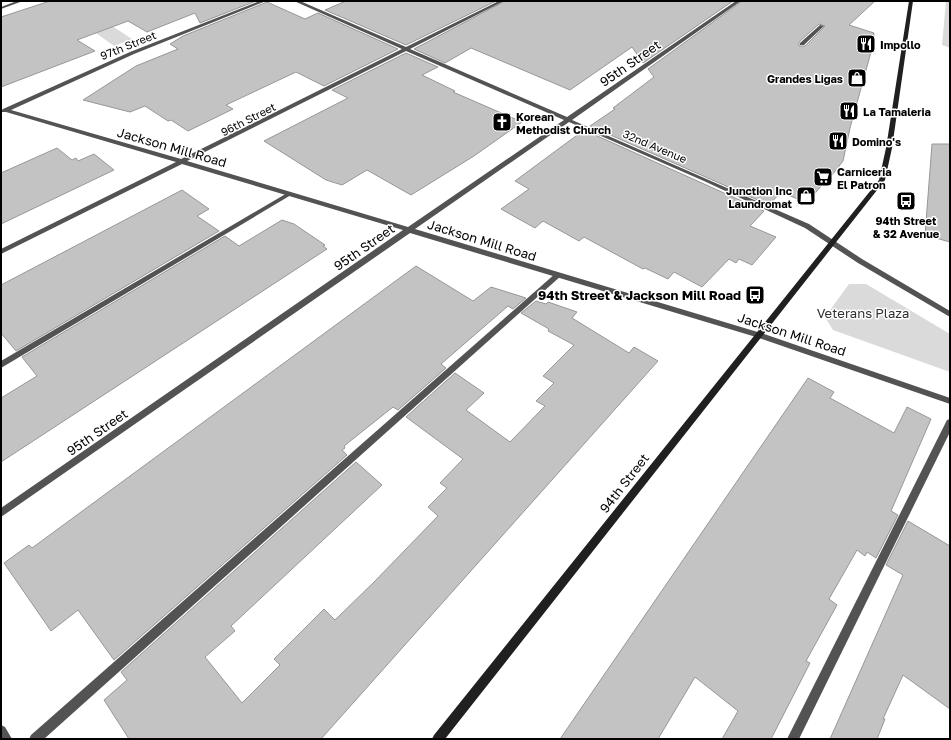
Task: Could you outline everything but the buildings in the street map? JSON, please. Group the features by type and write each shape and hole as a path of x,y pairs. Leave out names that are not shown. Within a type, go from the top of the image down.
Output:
{"main road":[{"name":"94th Street","path":"438,739 882,180 889,148 911,1"}],"street":[{"path":"1,8 21,1"},
{"name":"97th Street","path":"3,111 132,53 264,1"},
{"name":"32nd Avenue","path":"296,1 706,180 800,223 860,261 950,314"},
{"name":"96th Street","path":"1,252 502,1"},
{"name":"95th Street","path":"1,513 739,1"},
{"path":"802,44 822,26"},
{"name":"Jackson Mill Road","path":"3,111 183,162 758,335 950,401"},
{"path":"1,365 289,194"},
{"path":"35,739 558,275"},
{"path":"793,739 950,423"},
{"path":"1,730 6,739"}],"green space":[{"path":"946,1 950,1 950,48 942,45"},
{"path":"112,26 132,39 114,46 96,33"},
{"name":"Veterans Plaza","path":"849,284 866,284 950,334 950,372 833,330 825,317"}],"place":[{"name":"Impollo","path":"866,44"},
{"name":"Grandes Ligas","path":"857,78"},
{"name":"La Tamaleria","path":"849,111"},
{"name":"Korean Methodist Church","path":"502,122"},
{"name":"Domino's","path":"838,141"},
{"name":"Carniceria El Patron","path":"823,177"},
{"name":"Junction Inc Laundromat","path":"806,196"},
{"name":"94th Street & 32 Avenue","path":"906,201"},
{"name":"94th Street & Jackson Mill Road","path":"755,295"}]}
